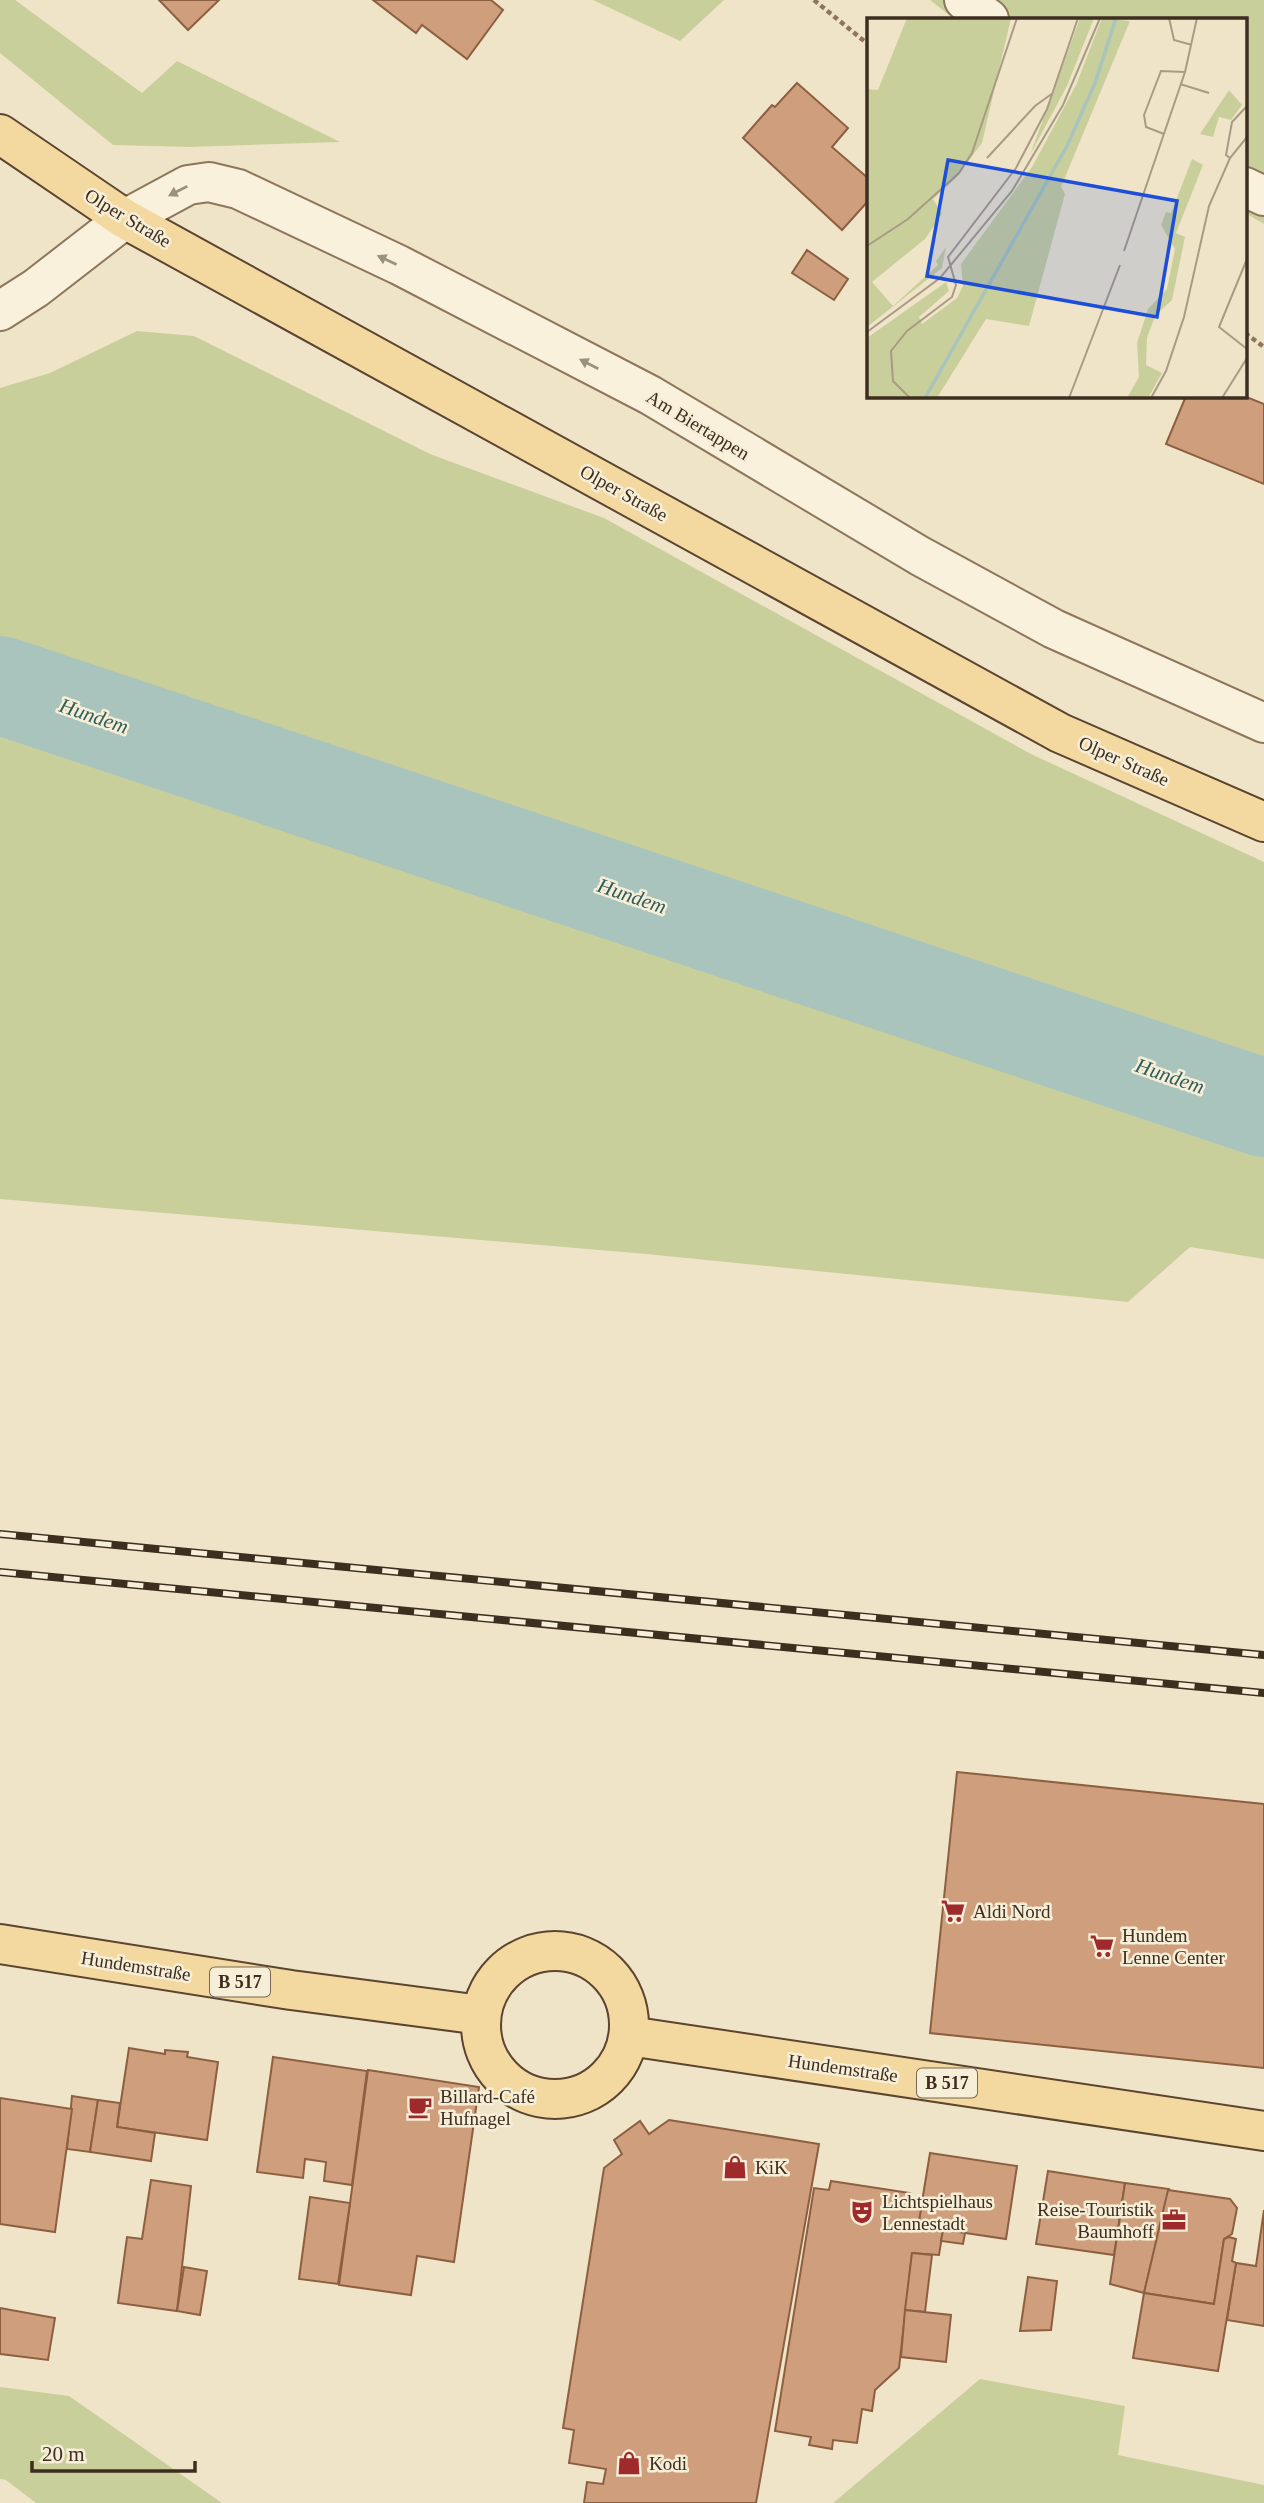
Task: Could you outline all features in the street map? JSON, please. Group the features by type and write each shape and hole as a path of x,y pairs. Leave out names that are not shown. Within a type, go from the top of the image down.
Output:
{"main road":[{"name":"Olper Straße","path":"0,134 124,219 1060,733 1264,822"},
{"name":"Hundemstraße","path":"0,1944 291,1990 481,2015"},
{"path":"541,1951 565,1951 588,1958 607,1972 621,1990 629,2012 629,2036 622,2058 608,2078 589,2092 568,2099 544,2099 521,2092 502,2079 489,2060 481,2038 481,2015 487,1993 501,1973 520,1959 541,1951"},
{"name":"Hundemstraße","path":"629,2036 1264,2131"}],"street":[{"path":"964,0 988,18"},
{"name":"Am Biertappen","path":"0,311 36,288 124,219 188,186 209,182 238,189 399,265 650,395 920,556 1054,629 1264,723"},
{"path":"1246,187 1264,196"}],"path":[{"path":"814,0 867,43"},
{"path":"1246,334 1264,347"}],"green space":[{"path":"0,0 15,0 142,93 177,61 340,142 189,147 113,145 0,53"},
{"path":"593,0 724,0 680,41"},
{"path":"930,0 1264,0 1264,224 1246,214 1246,18 953,18"},
{"path":"137,331 194,336 430,454 604,518 1031,754 1264,862 1264,1259 1190,1247 1128,1302 646,1254 0,1199 0,388 50,373"},
{"path":"980,2379 1125,2406 1118,2455 1264,2485 1264,2503 833,2503"},
{"path":"0,2387 69,2396 222,2503 36,2503 6,2480 0,2479"}],"building":[{"path":"159,0 219,0 188,30"},
{"path":"373,0 491,0 503,10 467,59 422,25 416,33"},
{"path":"797,83 848,128 832,147 867,177 867,202 842,230 743,138 772,105 775,107"},
{"path":"807,250 848,279 834,300 792,273"},
{"path":"1186,397 1246,397 1264,404 1264,484 1166,444"},
{"name":"Hundem Lenne Center","path":"957,1772 1264,1804 1264,2068 930,2033"},
{"path":"129,2048 165,2054 165,2050 188,2052 187,2057 218,2062 207,2140 117,2127"},
{"path":"273,2057 367,2071 352,2185 324,2181 326,2162 305,2159 303,2178 257,2172"},
{"path":"368,2070 479,2087 454,2262 417,2256 411,2295 339,2285"},
{"path":"72,2096 98,2100 90,2152 67,2149"},
{"path":"0,2098 72,2109 55,2232 0,2224"},
{"path":"98,2100 120,2103 117,2127 155,2133 151,2161 90,2152"},
{"path":"669,2120 819,2144 756,2503 584,2503 587,2482 603,2484 606,2469 569,2463 574,2430 563,2428 604,2168 622,2154 614,2140 640,2121 649,2134"},
{"path":"930,2153 1017,2166 1006,2239 918,2226"},
{"path":"1048,2171 1125,2183 1114,2255 1036,2244"},
{"path":"151,2180 191,2186 177,2311 118,2303 127,2237 142,2239"},
{"path":"831,2181 910,2193 907,2202 922,2204 918,2226 943,2230 939,2255 912,2253 899,2368 875,2390 872,2411 862,2409 857,2443 833,2440 832,2449 809,2445 811,2437 775,2431 814,2188 829,2190"},
{"path":"1125,2183 1169,2189 1144,2293 1110,2284"},
{"path":"1168,2190 1230,2199 1237,2208 1232,2234 1224,2239 1214,2304 1144,2293"},
{"path":"310,2197 350,2203 338,2284 299,2279"},
{"path":"1264,2210 1264,2326 1227,2320 1236,2263 1256,2266"},
{"path":"943,2230 965,2233 963,2244 941,2241"},
{"path":"1224,2239 1236,2239 1232,2261 1236,2263 1218,2371 1133,2358 1144,2293 1214,2304"},
{"path":"912,2253 932,2255 925,2312 905,2310"},
{"path":"184,2267 207,2271 200,2315 177,2311"},
{"path":"1028,2277 1057,2281 1051,2330 1020,2331"},
{"path":"0,2308 55,2318 48,2360 0,2354"},
{"path":"905,2310 951,2315 946,2362 901,2357"}],"waterway":[{"name":"Hundem","path":"0,685 1264,1108"}],"railway":[{"path":"0,1534 1264,1655"},
{"path":"0,1572 1264,1693"}],"place":[{"name":"Aldi Nord","path":"953,1911"},
{"name":"Hundem Lenne Center","path":"1102,1946"},
{"name":"Billard-Café Hufnagel","path":"420,2107"},
{"name":"KiK","path":"735,2167"},
{"name":"Lichtspielhaus Lennestadt","path":"862,2212"},
{"name":"Reise-Touristik Baumhoff","path":"1174,2220"},
{"name":"Kodi","path":"629,2463"}]}
